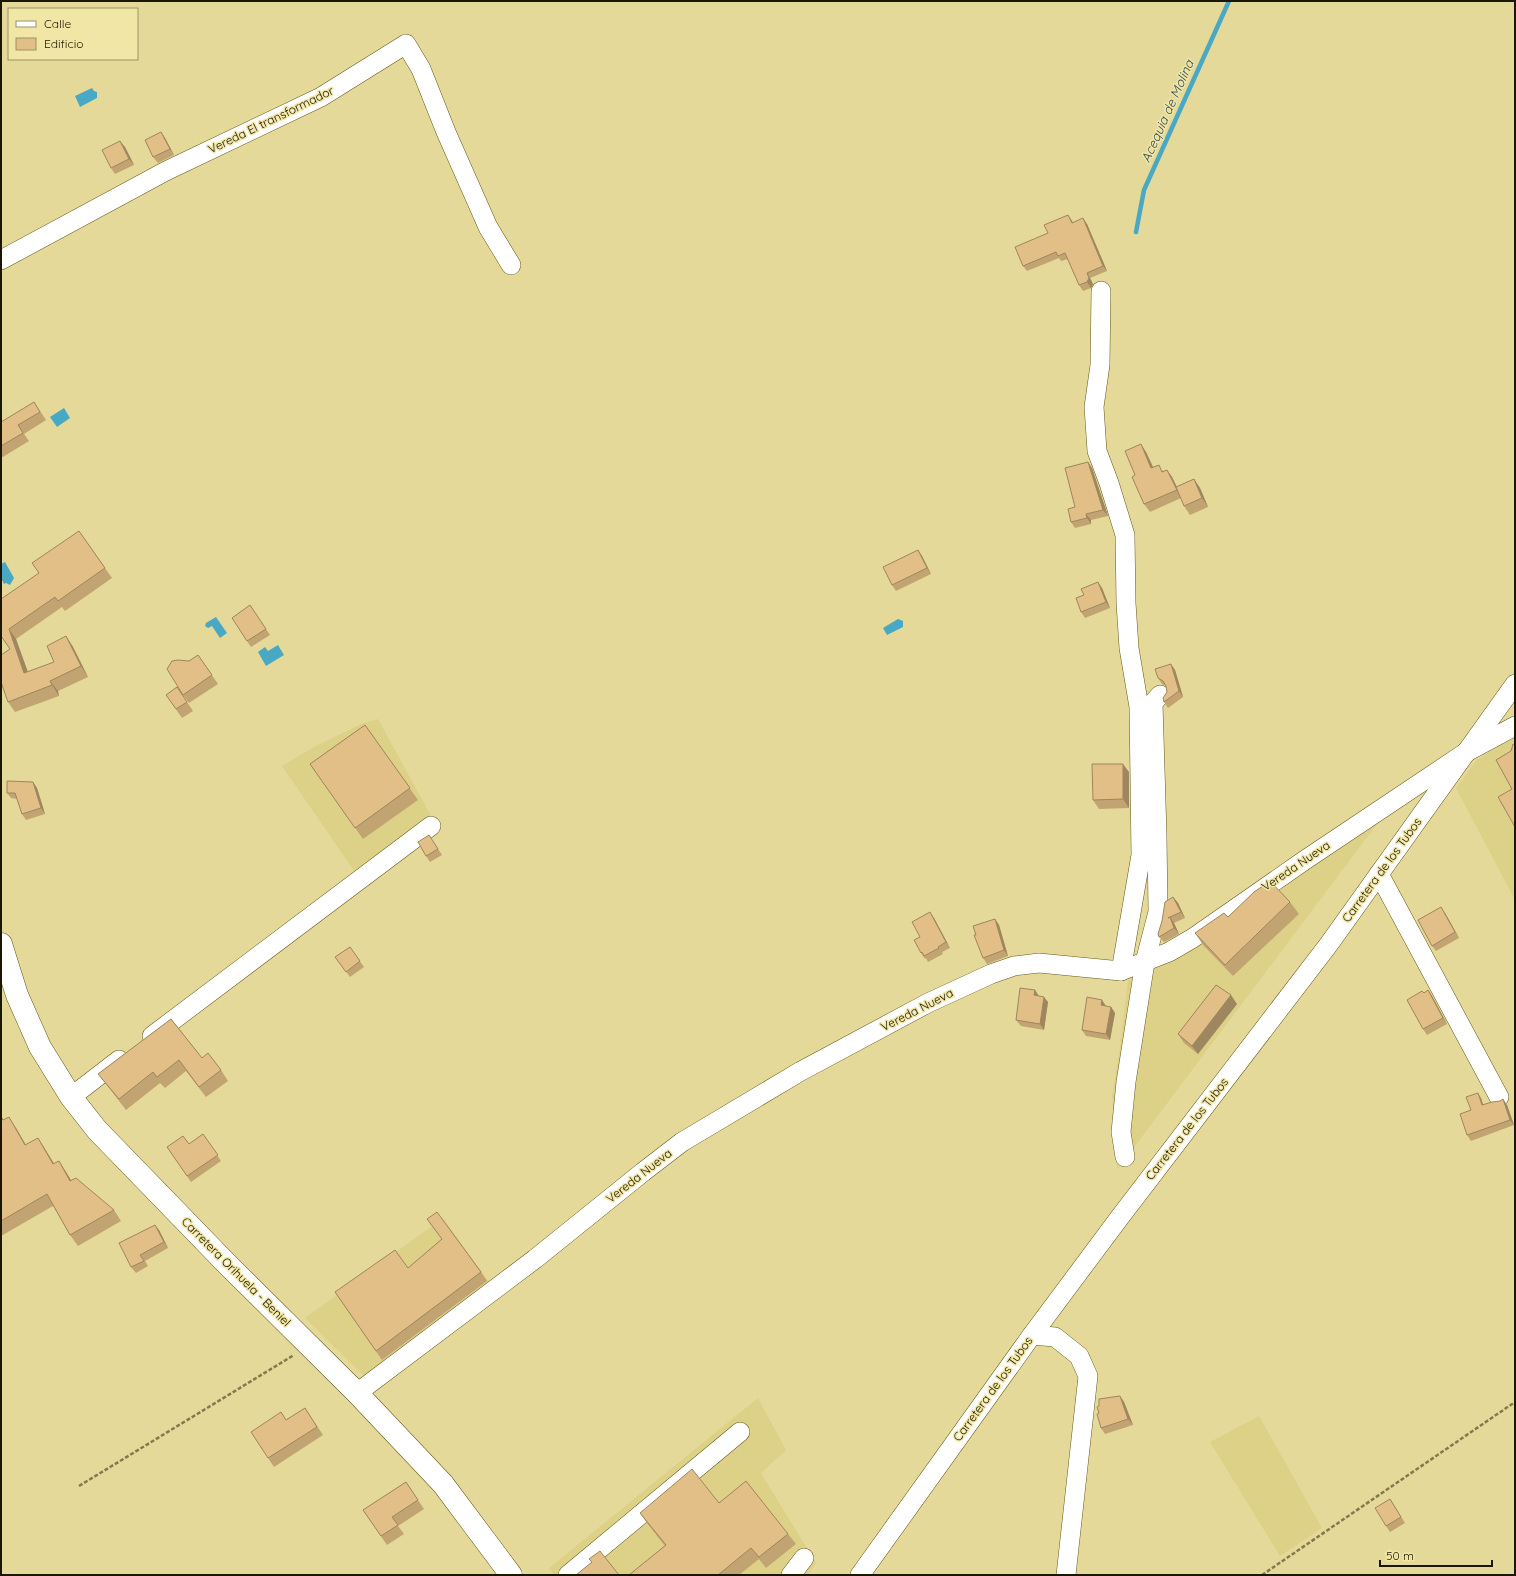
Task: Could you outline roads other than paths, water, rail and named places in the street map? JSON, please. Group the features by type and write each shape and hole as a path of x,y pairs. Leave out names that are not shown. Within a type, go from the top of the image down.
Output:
{"main road":[{"name":"Carretera Orihuela - Beniel","path":"1,944 17,995 40,1047 71,1097 97,1130 226,1263 357,1393 443,1484 511,1575"}],"street":[{"name":"Vereda El transformador","path":"1,260 166,171 321,97 406,44 422,69 446,132 488,227 511,265"},
{"path":"1101,291 1100,365 1094,407 1097,451 1109,483 1125,535 1126,602 1129,648 1139,707 1141,856 1121,971"},
{"name":"Carretera de los Tubos","path":"860,1575 1032,1335 1120,1216 1324,950 1515,684"},
{"path":"1125,1157 1120,1132 1126,1082 1145,962 1158,912 1153,703 1160,695"},
{"name":"Vereda Nueva","path":"357,1393 535,1259 682,1142 801,1071 928,1004 991,974 1014,966 1039,963 1121,971 1169,952 1193,938 1304,860 1465,753 1515,726"},
{"path":"71,1097 432,826"},
{"path":"1379,874 1499,1097"},
{"path":"1032,1335 1055,1337 1079,1356 1088,1376 1066,1575"},
{"path":"568,1575 740,1432"},
{"path":"791,1575 804,1558"}],"water":[{"path":"92,88 97,92 97,98 80,107 75,96"},
{"path":"64,408 70,418 57,427 50,417"},
{"path":"5,562 14,578 10,585 6,583 4,584 1,578 1,564"},
{"path":"216,617 227,633 220,638 212,626 208,628 205,626 206,623"},
{"path":"898,619 903,621 903,627 887,635 883,628"},
{"path":"278,645 284,655 266,666 258,652 265,647 268,651"}],"waterway":[{"name":"Acequia de Molina","path":"1136,232 1144,190 1229,1"}]}
